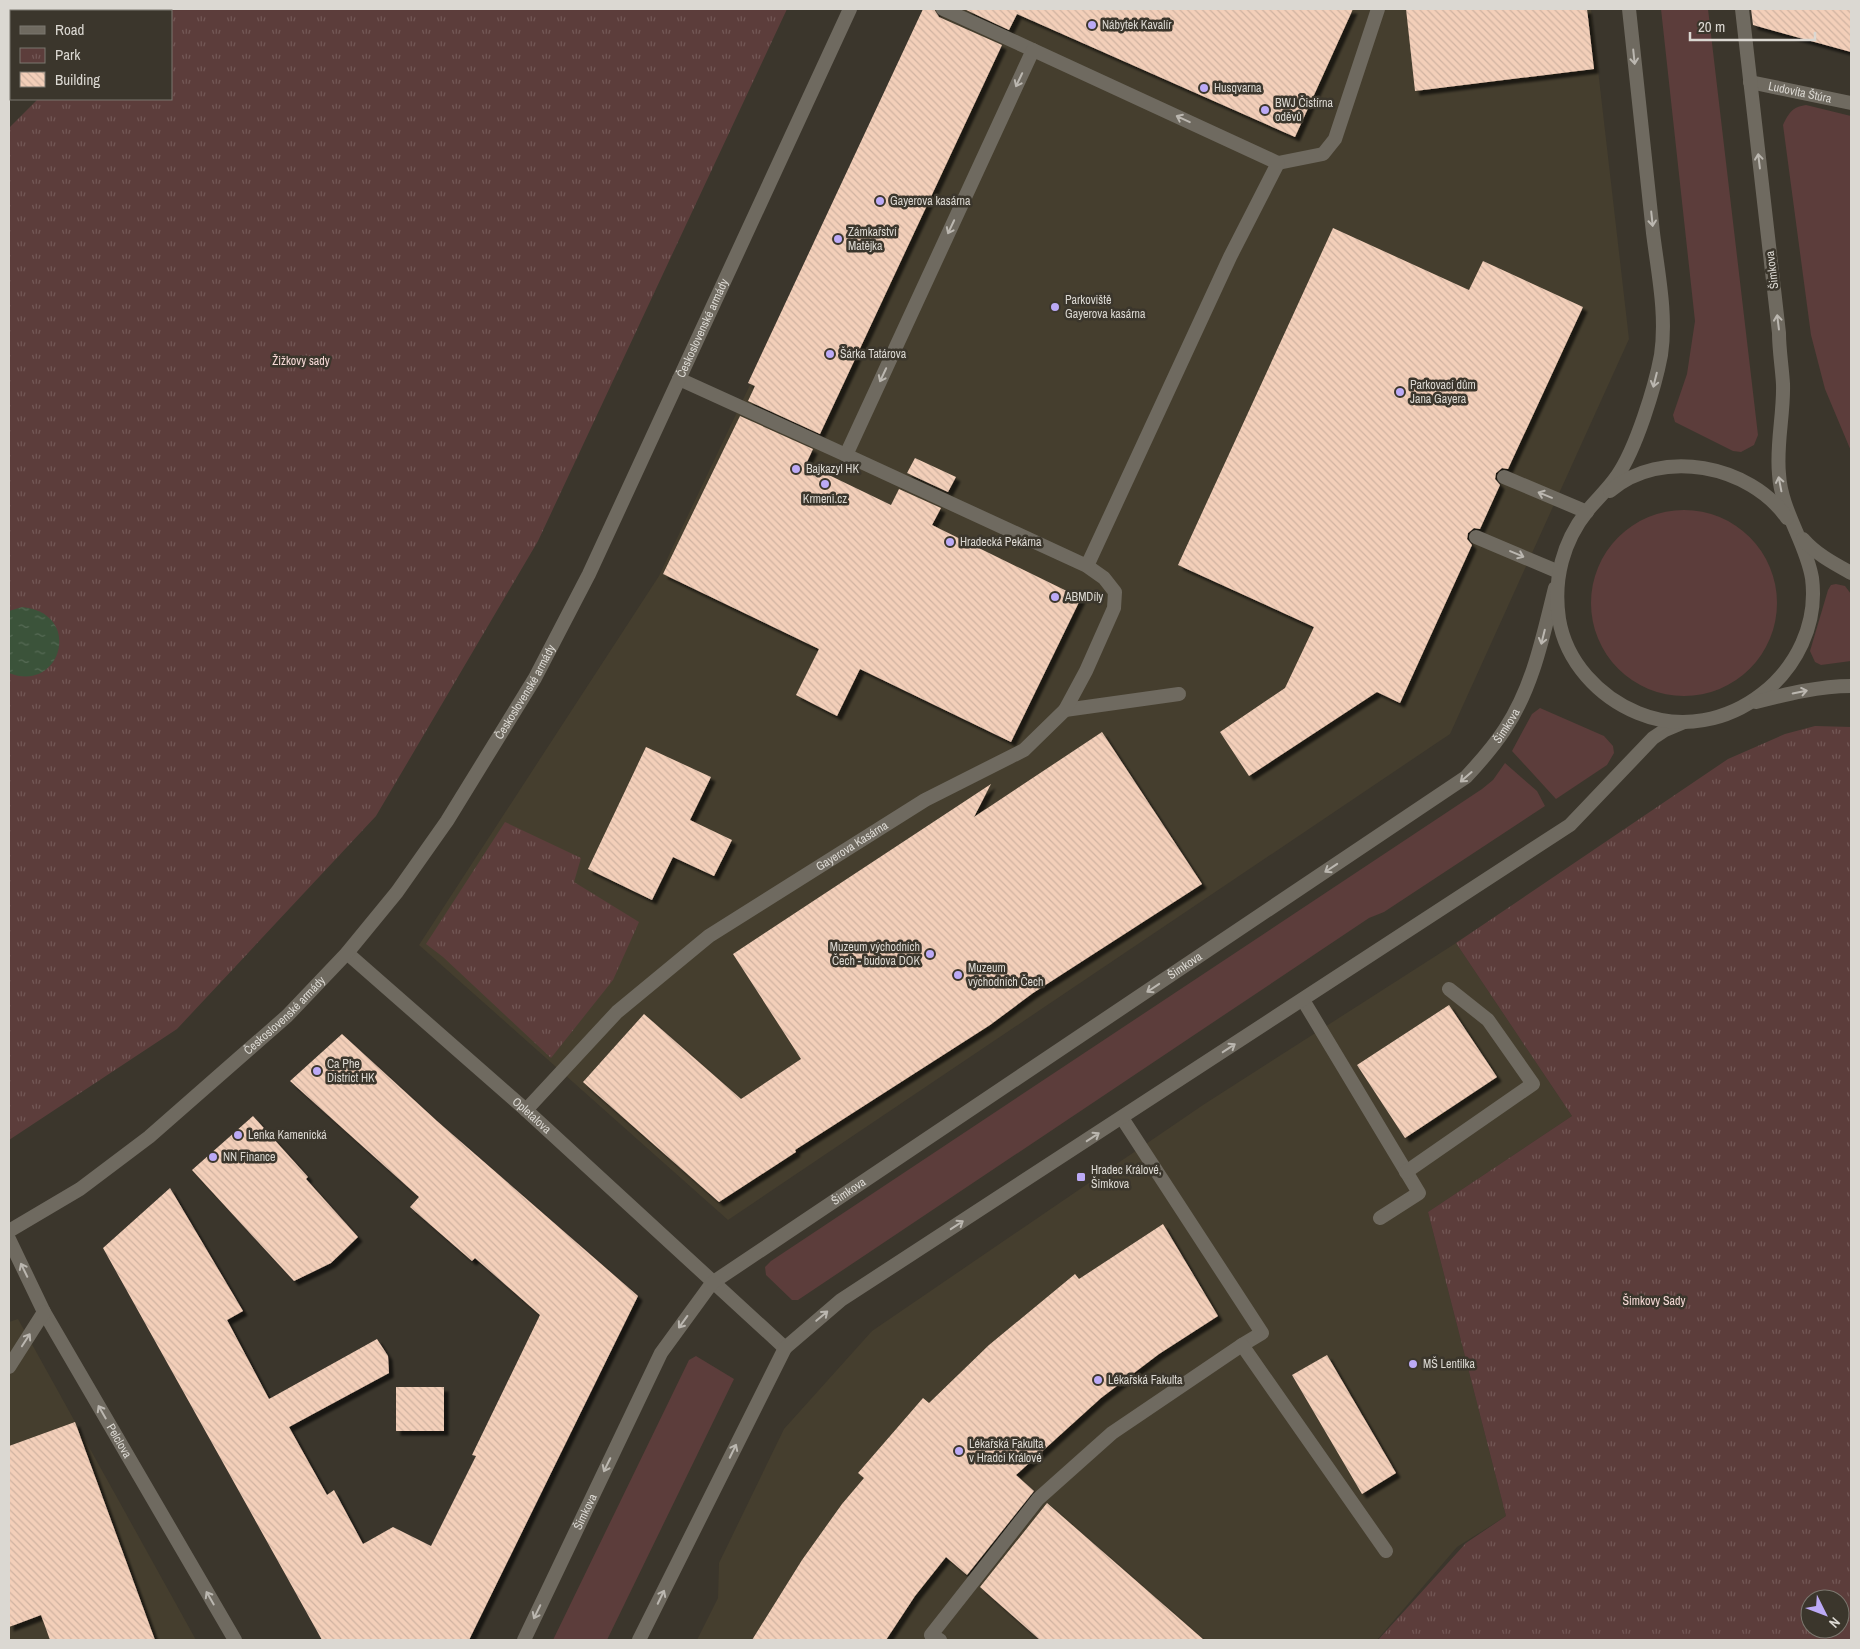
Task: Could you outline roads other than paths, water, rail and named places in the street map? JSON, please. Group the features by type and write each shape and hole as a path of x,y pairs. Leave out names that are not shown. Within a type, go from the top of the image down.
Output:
{"street":[{"name":"Československé armády","path":"9,1231 80,1189 149,1136 288,1016 347,953 397,892 447,821 535,678 589,574 850,9"},
{"path":"943,9 1278,163 1323,154 1335,139 1378,9"},
{"name":"Šimkova","path":"524,1640 661,1353 712,1283 1466,777 1502,734 1523,697 1535,665 1564,552 1576,527 1618,474 1633,443 1650,400 1663,336 1629,9"},
{"name":"Šimkova","path":"1558,572 1556,596 1559,622 1568,648 1582,671 1596,687 1620,705 1641,715 1662,720 1684,722 1709,720 1734,712 1752,702 1776,684 1795,658 1805,636 1812,605 1812,580 1806,554 1783,499 1779,475 1783,384 1742,9"},
{"path":"846,455 1033,50"},
{"name":"Ludovíta Štúra","path":"1750,82 1851,103"},
{"path":"679,379 1087,566 1226,265 1278,163"},
{"name":"Šimkova","path":"1587,512 1614,488 1638,475 1667,468 1693,466 1719,471 1741,479 1764,494 1782,510 1796,530"},
{"path":"1504,477 1587,512"},
{"path":"1796,530 1811,548 1851,573"},
{"path":"1476,537 1558,572"},
{"name":"Gayerova Kasárna","path":"526,1110 617,1012 709,936 925,800 1024,750 1065,710 1086,671 1114,608 1115,592 1104,578 1087,566"},
{"path":"1752,702 1801,691 1835,686 1851,686"},
{"path":"1065,710 1179,694"},
{"name":"Šimkova","path":"639,1640 785,1348 841,1300 1570,825 1652,738 1684,722"},
{"name":"Opletalova","path":"347,953 526,1110 712,1283"},
{"path":"1406,1172 1533,1084 1488,1020 1449,989"},
{"path":"1302,1000 1419,1193 1380,1218"},
{"path":"940,1640 931,1635 1038,1499 1112,1433 1262,1333 1122,1118"},
{"name":"Pelclova","path":"9,1239 44,1312 235,1640"},
{"path":"712,1283 785,1348"},
{"path":"9,1367 44,1312"},
{"path":"1242,1345 1386,1551"}],"water":[{"path":"22,607 41,612 53,623 59,636 58,650 52,663 42,672 27,676 9,673 9,611"}],"place":[{"name":"Nábytek Kavalír","path":"1092,25"},
{"name":"Husqvarna","path":"1204,88"},
{"name":"BWJ Čistírna oděvů","path":"1265,110"},
{"name":"Gayerova kasárna","path":"880,201"},
{"name":"Zámkařství Matějka","path":"838,239"},
{"name":"Parkoviště Gayerova kasárna","path":"1055,307"},
{"name":"Šárka Tatárova","path":"830,354"},
{"name":"Parkovací dům Jana Gayera","path":"1400,392"},
{"name":"Bajkazyl HK","path":"796,469"},
{"name":"Krmeni.cz","path":"825,484"},
{"name":"Hradecká Pekárna","path":"950,542"},
{"name":"ABMDíly","path":"1055,597"},
{"name":"Muzeum východních Čech - budova DOK","path":"930,954"},
{"name":"Muzeum východních Čech","path":"958,975"},
{"name":"Ca Phe District HK","path":"317,1071"},
{"name":"Lenka Kamenická","path":"238,1135"},
{"name":"NN Finance","path":"213,1157"},
{"name":"Hradec Králové, Šimkova","path":"1081,1177"},
{"name":"MŠ Lentilka","path":"1413,1364"},
{"name":"Lékařská Fakulta","path":"1098,1380"},
{"name":"Lékařská Fakulta v Hradci Králové","path":"959,1451"}],"park label":[{"name":"Žižkovy sady","path":"301,361"},
{"name":"Šimkovy Sady","path":"1654,1301"}]}
